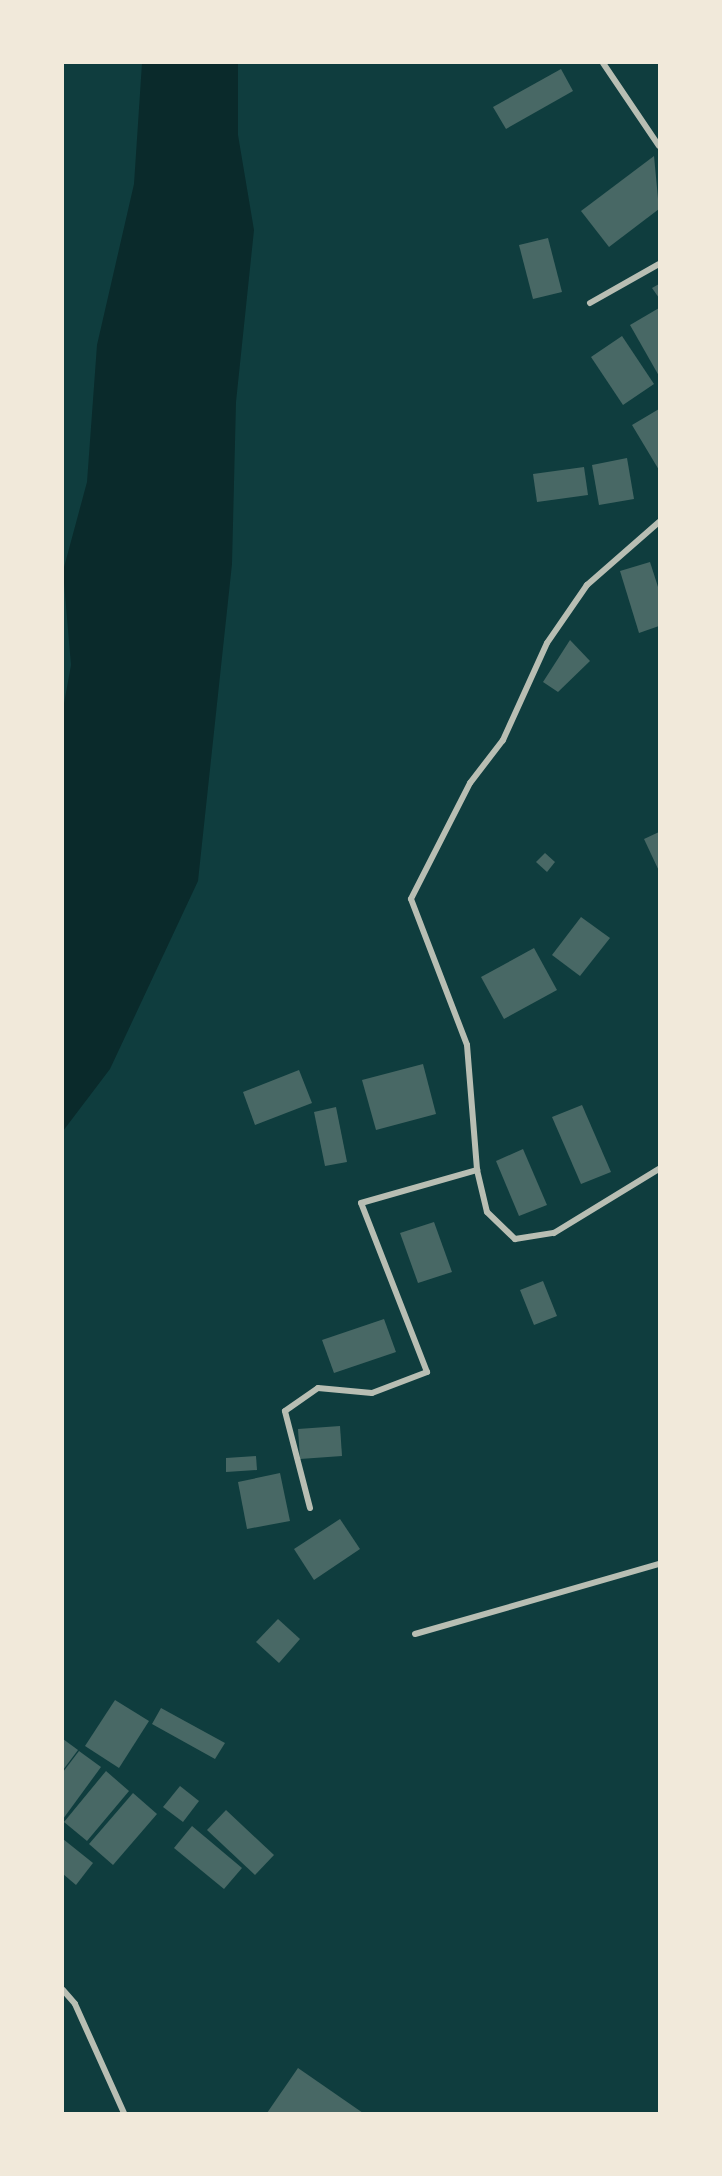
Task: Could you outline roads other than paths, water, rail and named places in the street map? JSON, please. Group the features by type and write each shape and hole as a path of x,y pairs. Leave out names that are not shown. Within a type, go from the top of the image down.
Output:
{"street":[{"path":"603,63 659,146"},
{"path":"591,303 659,264"},
{"path":"659,522 586,585 547,643 504,740 470,783 411,899 467,1045 477,1170 487,1212 515,1239 554,1233 659,1169"},
{"path":"310,1508 285,1411 318,1388 372,1393 427,1372 361,1203 477,1170"},
{"path":"415,1634 659,1564"},
{"path":"63,1990 75,2004 124,2113"}],"water":[{"path":"142,63 238,63 238,135 254,230 236,402 232,564 198,881 110,1069 63,1131 63,709 71,665 63,571 87,482 97,345 134,184"}]}
